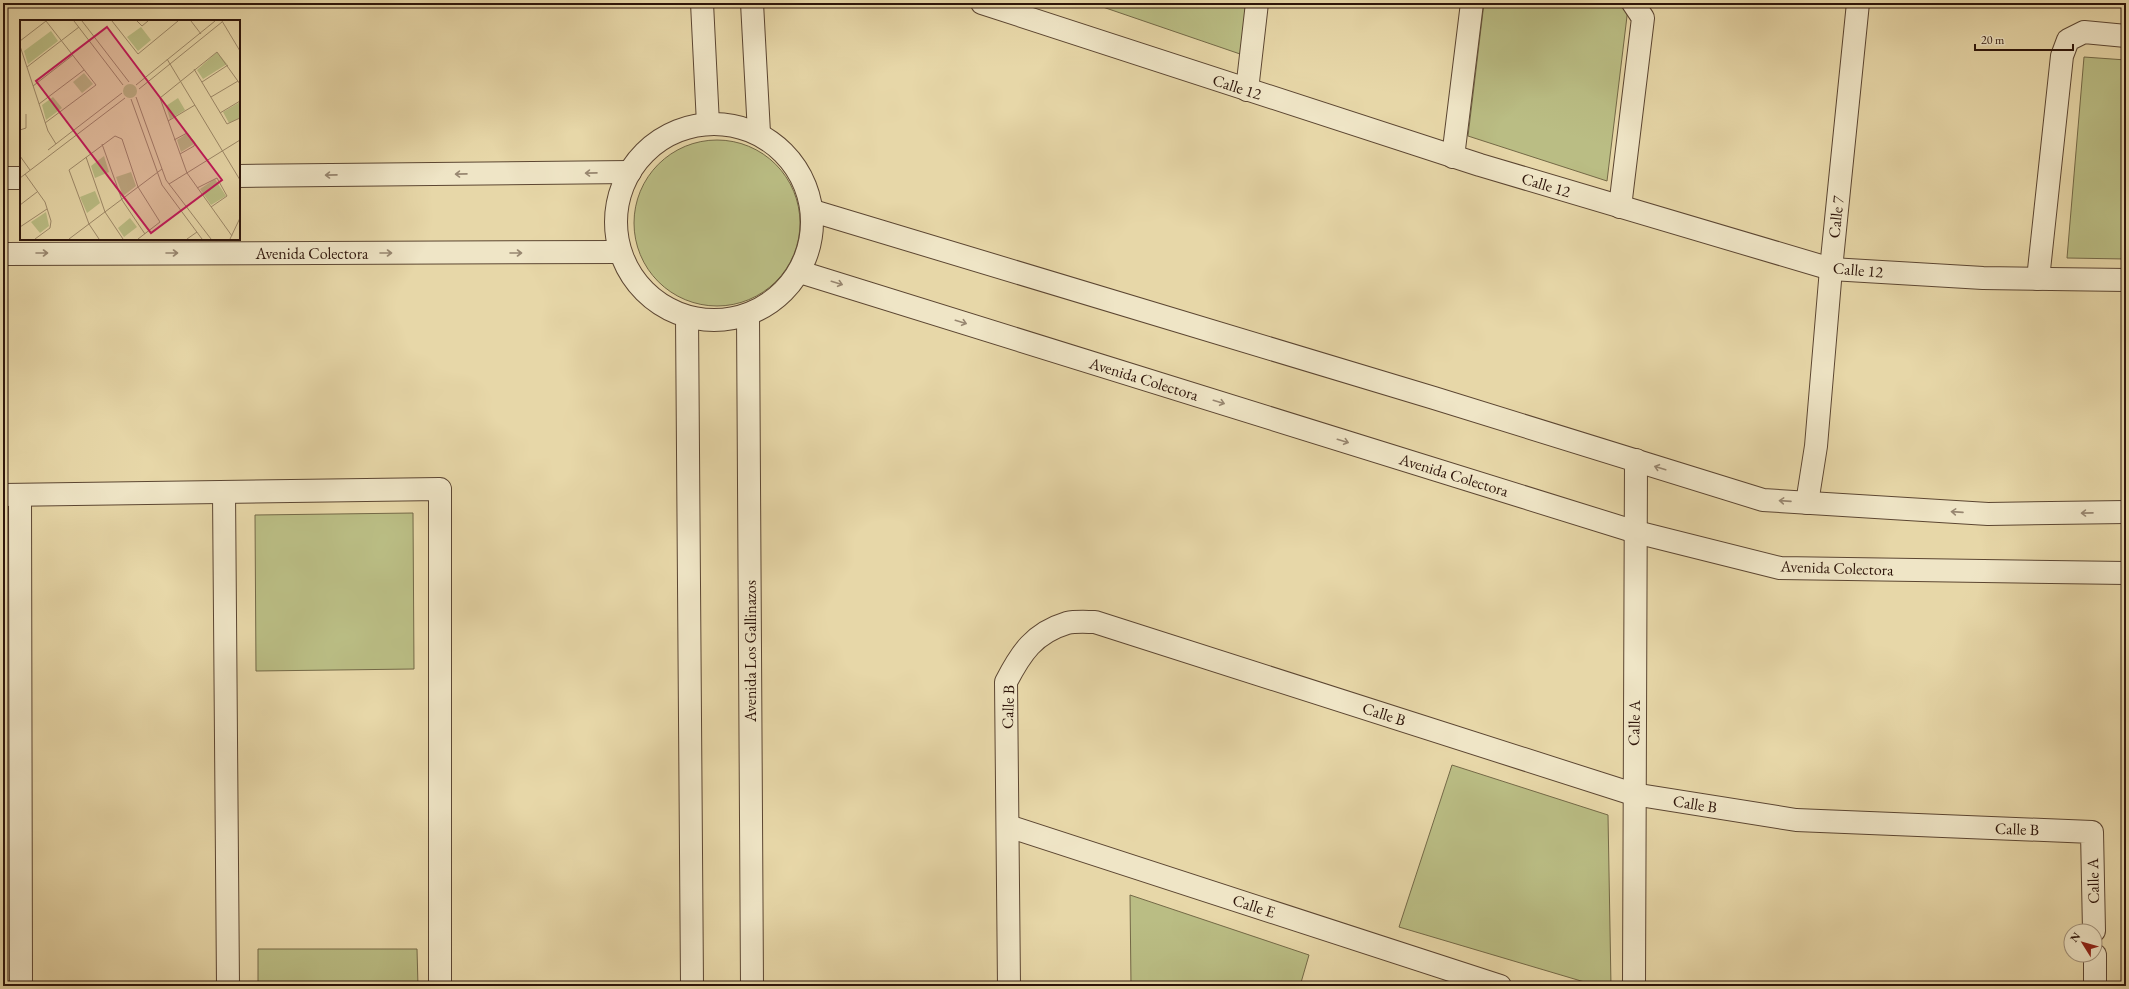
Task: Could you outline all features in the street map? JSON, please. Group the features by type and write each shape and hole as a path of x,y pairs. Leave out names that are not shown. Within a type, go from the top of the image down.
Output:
{"street":[{"path":"702,3 708,124"},
{"path":"752,3 758,133"},
{"name":"Calle 12","path":"982,3 1453,157 1831,269 1983,278 2126,280"},
{"path":"1248,90 1257,3"},
{"path":"1453,157 1472,3"},
{"path":"1620,207 1642,18 1633,3"},
{"name":"Calle 7","path":"1807,503 1816,446 1831,269 1858,3"},
{"path":"2038,279 2062,56 2068,40 2084,32 2126,36"},
{"path":"727,123 758,133 785,152 804,179 813,210 811,243 800,272 778,298 748,315 717,321 687,317 659,304 635,282 620,252 616,220 622,187 630,172 639,157 663,137 694,125 727,123"},
{"path":"240,176 630,172"},
{"path":"3,178 20,178"},
{"path":"813,210 1763,500 1988,514 2126,512"},
{"name":"Avenida Colectora","path":"3,254 620,252"},
{"name":"Avenida Colectora","path":"800,272 1636,532 1780,568 2126,573"},
{"name":"Avenida Los Gallinazos","path":"748,315 752,986"},
{"path":"687,317 692,986"},
{"name":"Calle A","path":"1634,986 1636,460"},
{"path":"22,986 11,495 440,489 440,986"},
{"path":"224,492 228,986"},
{"name":"Calle B","path":"1009,986 1006,682 1019,656 1040,636 1068,623 1095,622 1634,794 1796,820 2092,832"},
{"name":"Calle E","path":"1008,826 1500,986"},
{"name":"Calle A","path":"2092,832 2094,923"},
{"path":"2095,963 2095,986"}],"green space":[{"path":"1249,3 1243,55 1094,4"},
{"path":"1484,3 1623,3 1628,8 1607,181 1468,136"},
{"path":"2084,57 2126,60 2126,259 2067,258"},
{"path":"709,140 725,140 741,143 756,149 776,164 791,184 794,191 799,207 799,239 794,255 791,262 776,282 756,297 741,303 725,306 709,306 693,303 678,297 658,282 653,276 643,262 637,247 634,231 634,215 637,199 643,184 658,164 664,159 678,149 693,143"},
{"path":"413,513 414,669 256,671 255,515"},
{"path":"1452,765 1608,815 1611,986 1598,986 1399,927"},
{"path":"1130,895 1309,955 1300,986 1131,986"},
{"path":"258,949 417,949 418,986 258,986"}]}
